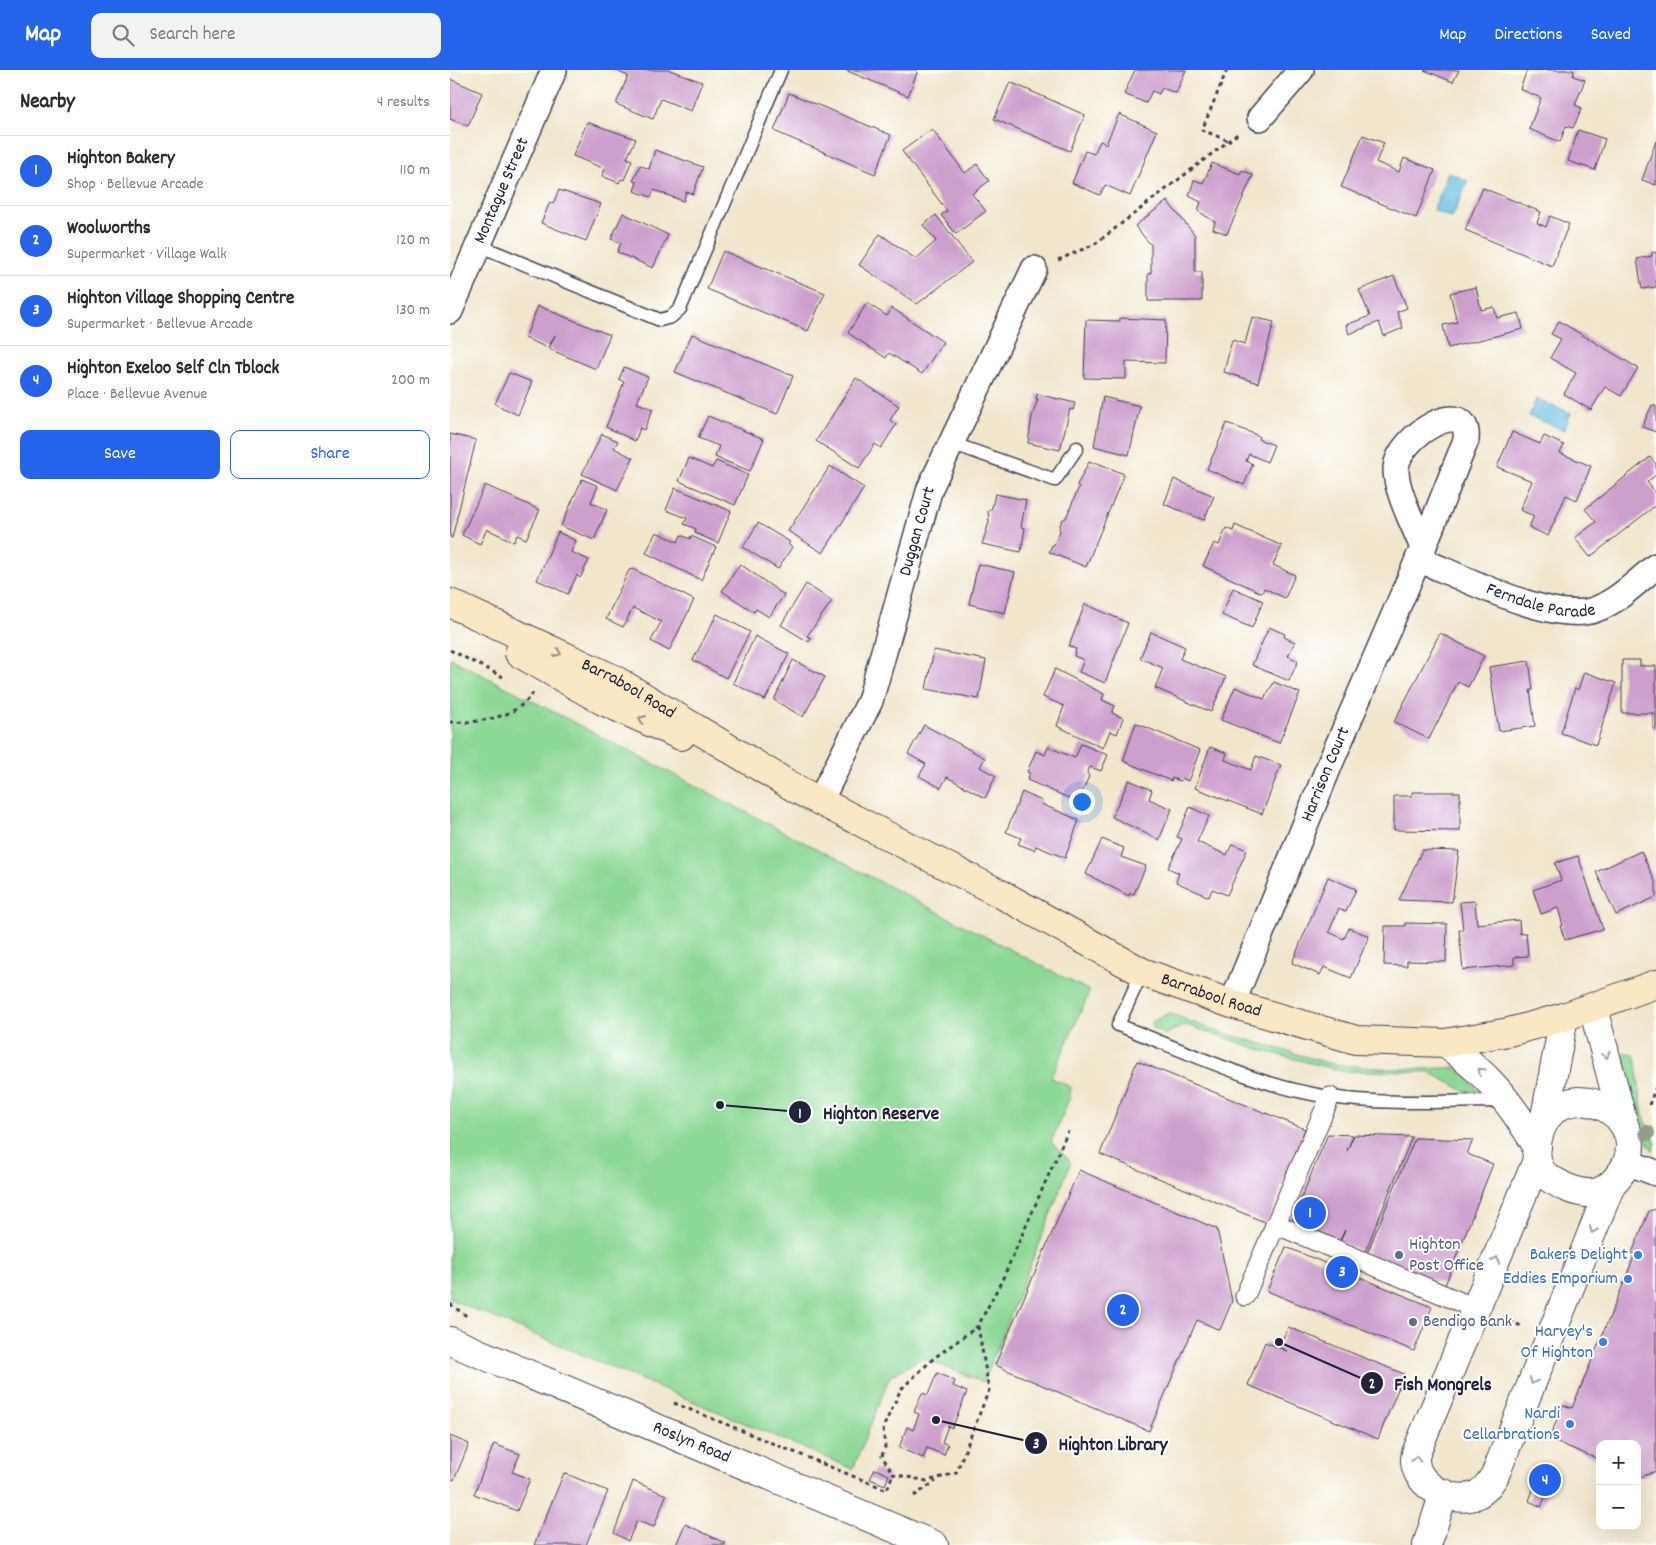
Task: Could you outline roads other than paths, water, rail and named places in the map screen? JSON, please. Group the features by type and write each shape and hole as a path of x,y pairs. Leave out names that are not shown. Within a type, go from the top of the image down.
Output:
{"main road":[{"name":"Barrabool Road","path":"450,604 614,679 809,796"},
{"name":"Barrabool Road","path":"450,612 603,701 809,796 1001,894 1142,972 1232,1004 1356,1040 1445,1043 1509,1032 1564,1017 1656,984"}],"street":[{"name":"Montague Street","path":"450,311 554,70"},
{"path":"1260,118 1301,70"},
{"name":"Duggan Court","path":"809,796 870,701 930,488 1034,269"},
{"name":"Ferndale Parade","path":"1421,554 1537,607 1576,614 1602,607 1656,566"},
{"name":"Harrison Court","path":"1232,1004 1332,759 1421,554"},
{"path":"1593,1008 1626,1129 1630,1146 1627,1162 1622,1172 1611,1185 1492,1481 1482,1491 1473,1496 1459,1497 1444,1493 1425,1481 1416,1470 1414,1458 1477,1309 1552,1112 1564,1104 1591,1102 1612,1110 1626,1129"},
{"path":"1564,1017 1539,1143 1543,1174 1572,1190 1597,1192 1611,1185"},
{"path":"1445,1043 1476,1066 1507,1101 1539,1143"},
{"path":"1245,1296 1330,1097"},
{"path":"1627,1162 1656,1174"},
{"path":"1275,1224 1477,1309"},
{"name":"Roslyn Road","path":"450,1341 934,1545"},
{"path":"1427,1545 1444,1493"}],"lane":[{"path":"478,245 660,320 672,318 680,309 782,70"},
{"path":"952,443 1055,480 1077,448"},
{"path":"1142,972 1118,1025 1282,1087 1330,1097 1433,1102 1507,1101"}],"water":[{"path":"1448,172 1468,181 1452,218 1433,210"},
{"path":"1536,399 1571,413 1564,430 1529,416"}],"place":[{"name":"Highton Reserve","path":"720,1105"},
{"name":"Highton Bakery","path":"1310,1213"},
{"name":"Highton Post Office","path":"1399,1255"},
{"name":"Bakers Delight","path":"1638,1255"},
{"name":"Highton Village Shopping Centre","path":"1342,1272"},
{"name":"Eddies Emporium","path":"1628,1279"},
{"name":"Woolworths","path":"1123,1310"},
{"name":"Bendigo Bank","path":"1413,1322"},
{"name":"Fish Mongrels","path":"1279,1342"},
{"name":"Harvey's Of Highton","path":"1603,1342"},
{"name":"Highton Library","path":"936,1420"},
{"name":"Nardi Cellarbrations","path":"1570,1424"},
{"name":"Highton Exeloo Self Cln Tblock","path":"1545,1480"}]}
